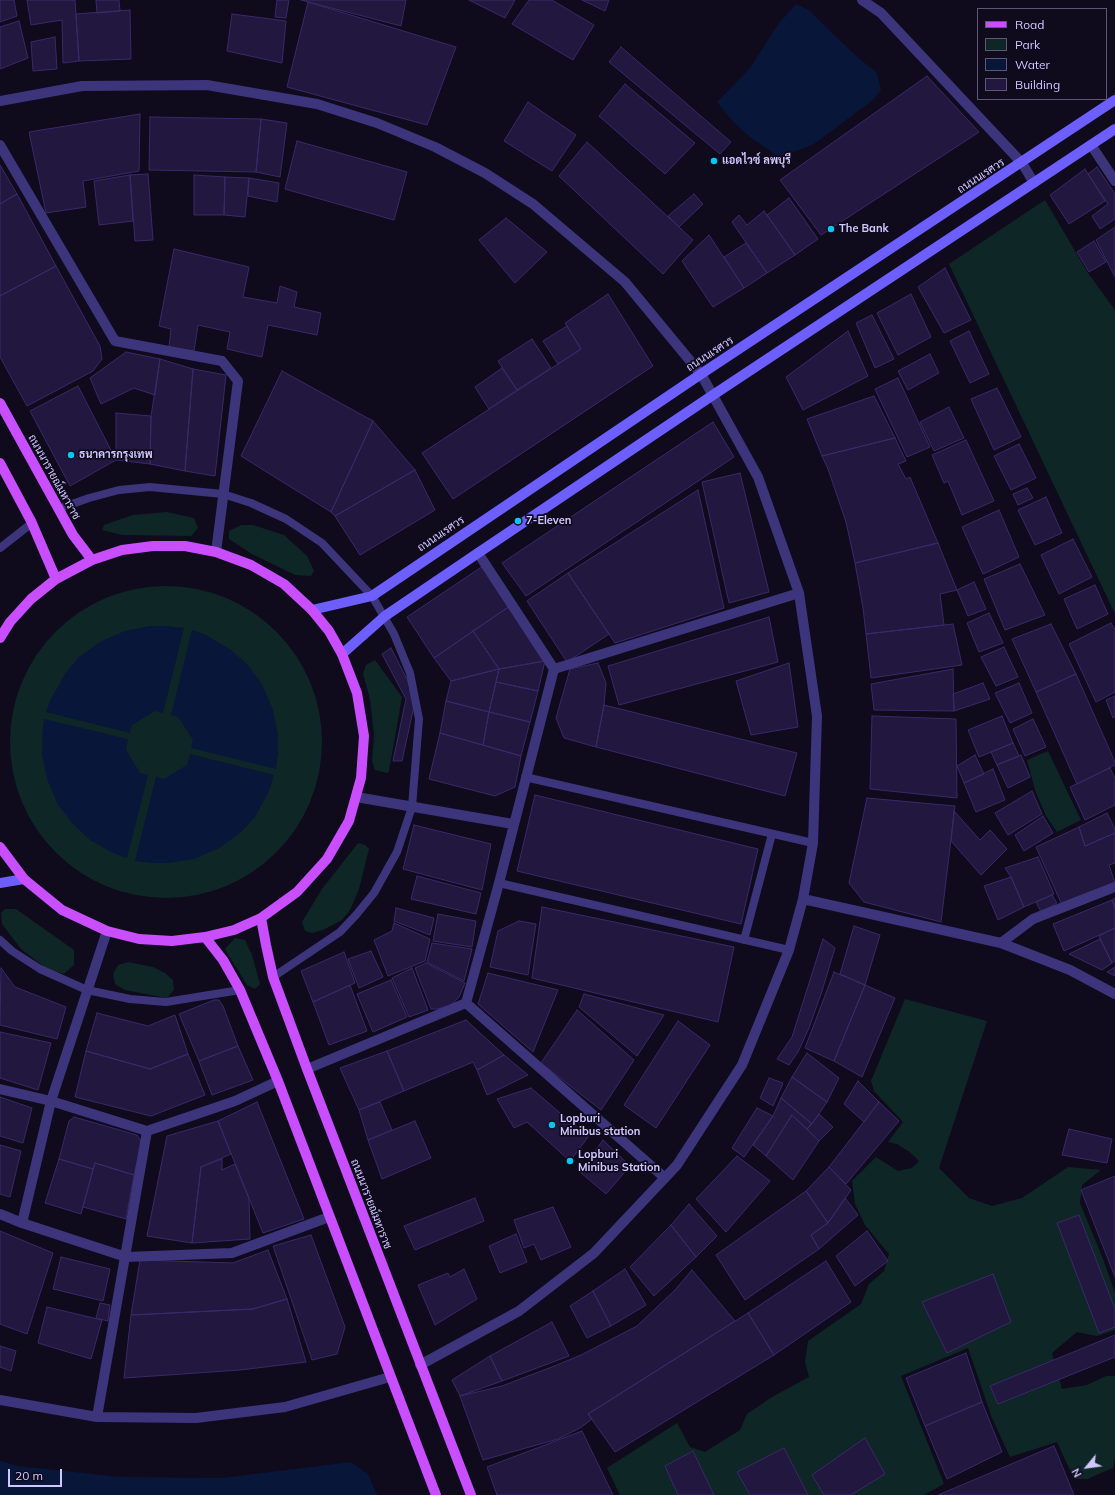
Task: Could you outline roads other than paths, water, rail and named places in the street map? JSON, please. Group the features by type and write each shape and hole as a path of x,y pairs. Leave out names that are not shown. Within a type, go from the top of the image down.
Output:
{"main road":[{"name":"ถนนนเรศวร","path":"312,610 372,596 701,374 1022,163 1115,100"},
{"path":"342,654 385,616 713,395 1115,129"},
{"name":"ถนนนารายณ์มหาราช","path":"0,403 73,535 92,560"},
{"path":"0,463 32,522 46,551 56,579"},
{"path":"0,638 10,622 31,599 56,579 92,560 122,550 153,546 185,546 216,552 251,565 284,584 312,610 328,631 342,654 357,693 364,736 361,778 356,797 349,820 327,859 297,892 261,918 234,930 205,937 172,941 139,939 107,931 62,910 24,879 0,847"},
{"path":"0,883 24,879"},
{"name":"ถนนนารายณ์มหาราช","path":"261,918 274,977 307,1069 470,1495"},
{"path":"205,937 223,960 240,990 278,1081 436,1495"}],"street":[{"path":"862,0 881,13 1022,163 1034,183"},
{"path":"0,101 82,86 207,85 317,104 377,123 441,150 485,173 533,204 625,282 701,374 758,477 799,593 818,716 813,843 803,899 789,950 742,1065 677,1165 594,1253 519,1311 420,1365"},
{"path":"0,145 115,340 222,361 238,381 216,552"},
{"path":"1091,145 1115,181"},
{"path":"466,1003 499,883 554,669 478,553"},
{"path":"554,669 799,593"},
{"path":"356,797 513,824"},
{"path":"1001,944 1033,919 1115,887"},
{"path":"803,899 1001,944 1070,970 1115,994"},
{"path":"22,1223 51,1101 107,931"},
{"path":"307,1069 466,1003"},
{"path":"466,1003 665,1178"},
{"path":"0,1089 51,1101 147,1131 235,1101 278,1081"},
{"path":"97,1417 147,1131"},
{"path":"0,1214 22,1223 126,1257 232,1253 329,1217"},
{"path":"0,1400 97,1417 196,1418 286,1406 390,1377"}],"lane":[{"path":"58,509 89,498 119,490 150,487 223,494 251,503 286,519 322,543 372,596 385,616 394,634 410,673 419,719 412,807 397,852 374,893 340,932 274,977"},
{"path":"0,548 32,522"},
{"path":"526,777 813,843"},
{"path":"744,940 772,834"},
{"path":"499,883 789,950"},
{"path":"0,940 12,951 40,969 88,990 130,999 166,1002 240,990"}],"water":[{"path":"796,4 809,10 856,56 877,73 881,90 873,100 814,144 786,155 776,155 750,137 734,123 717,102 750,68 779,23"},
{"path":"150,626 184,628 163,713 155,711 132,725 130,733 46,712 51,699 65,674 79,657 100,642 125,631"},
{"path":"192,630 206,635 231,650 247,664 262,684 273,710 278,735 276,769 191,748 193,740 178,717 171,715"},
{"path":"44,719 128,739 126,750 140,773 148,775 127,858 115,854 90,840 74,825 58,805 47,779 42,754"},
{"path":"190,754 274,775 269,791 255,817 240,833 219,848 194,859 169,863 135,861 156,777 164,779 187,765"},
{"path":"0,1461 19,1466 120,1477 222,1478 351,1462 368,1474 377,1495 0,1495"}],"place":[{"name":"แอดไวซ์ ลพบุรี","path":"714,161"},
{"name":"The Bank","path":"831,229"},
{"name":"ธนาคารกรุงเทพ","path":"71,455"},
{"name":"7-Eleven","path":"518,521"},
{"name":"Lopburi Minibus station","path":"552,1125"},
{"name":"Lopburi Minibus Station","path":"570,1161"}]}
